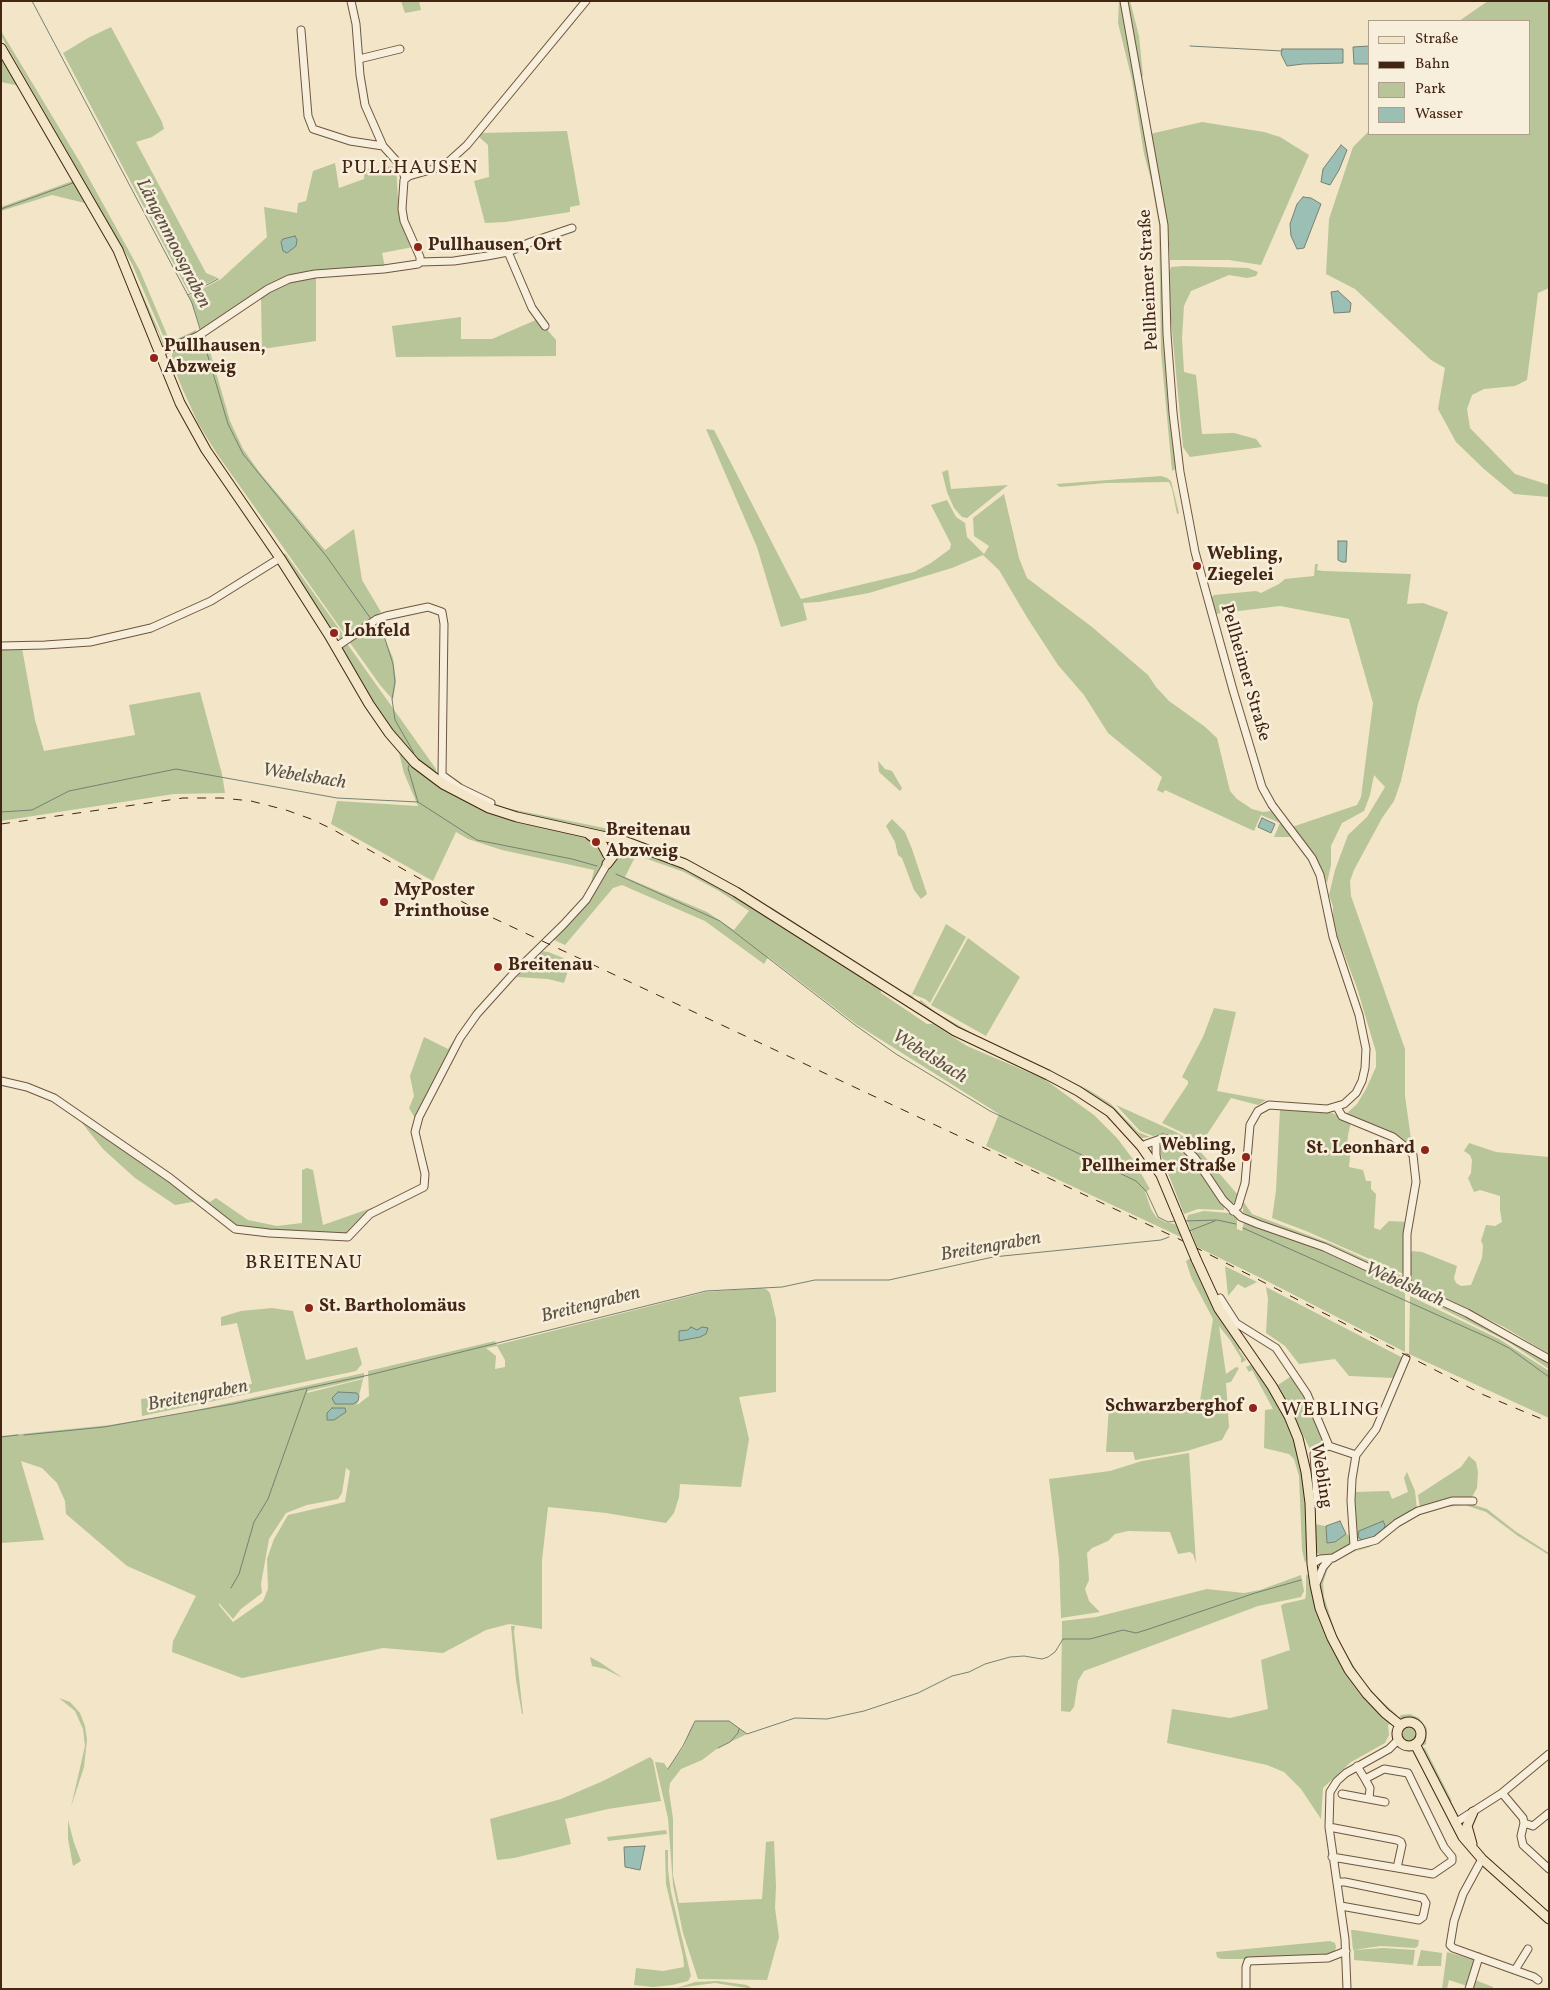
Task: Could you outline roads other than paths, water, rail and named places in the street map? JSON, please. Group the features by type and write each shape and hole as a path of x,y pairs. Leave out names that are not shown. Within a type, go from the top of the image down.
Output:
{"main road":[{"path":"1,48 114,244 130,276 180,403 203,445 280,558 378,717 412,760 443,784 489,808 517,817 617,840 674,859 711,877 955,1031 1078,1091 1110,1112 1141,1146 1161,1175 1196,1259 1216,1298"},
{"path":"585,832 602,844 608,860"},
{"path":"608,860 617,840"},
{"name":"Webling","path":"1216,1298 1227,1322 1272,1386 1289,1416 1298,1438 1306,1472 1310,1503 1312,1564 1315,1585 1323,1616 1332,1638 1349,1670 1367,1694 1384,1713 1400,1725"},
{"path":"1404,1722 1412,1722 1418,1726 1420,1738 1415,1744 1404,1745 1398,1740 1396,1732 1400,1725 1404,1722"},
{"path":"1415,1744 1455,1823 1473,1849 1549,1919"},
{"path":"1473,1812 1467,1830 1473,1849"}],"street":[{"path":"351,1 356,24 360,75 365,105 382,146 401,166 405,178 403,183 402,209 404,221 420,257 420,262"},
{"path":"405,178 437,168 457,154 480,132 586,1"},
{"name":"Pellheimer Straße","path":"1124,1 1164,225 1168,334 1174,413 1180,472 1195,552 1258,777 1272,805 1317,867 1333,937 1359,1015 1364,1040 1366,1060 1362,1081 1350,1099 1337,1107"},
{"path":"301,30 308,116 313,129 350,141 382,146"},
{"path":"359,59 400,49"},
{"path":"160,352 201,334 268,289 289,279 315,274 384,269 420,262 454,261 508,252 572,228"},
{"path":"508,252 532,308 545,326"},
{"path":"1,646 90,642 151,628 212,601 280,558"},
{"path":"336,647 386,616 428,607 442,612 444,624 442,775 460,788 491,803 489,808"},
{"path":"1,1081 27,1087 54,1098 207,1205 235,1228 269,1233 348,1237 370,1214 424,1188 425,1174 416,1132 419,1117 460,1038 477,1014 513,974 563,926 586,900 608,860"},
{"path":"1233,1211 1238,1206 1245,1183 1250,1125 1258,1111 1269,1106 1318,1109 1337,1107 1342,1116 1393,1137 1413,1155 1416,1182 1407,1234 1407,1285"},
{"path":"1141,1146 1156,1140 1170,1139 1184,1146 1195,1158 1220,1196 1233,1211 1249,1221 1324,1247 1407,1285 1474,1316 1549,1359"},
{"path":"1156,1140 1156,1155 1161,1175"},
{"name":"Webling","path":"1216,1298 1236,1323 1276,1348 1306,1394 1329,1446"},
{"name":"Webling","path":"1354,1546 1351,1501 1356,1455 1376,1429 1406,1358"},
{"name":"Webling","path":"1317,1499 1314,1454 1318,1450 1329,1446 1356,1455"},
{"path":"1315,1585 1328,1561 1354,1546 1376,1540 1397,1523 1418,1511 1452,1501 1473,1501"},
{"path":"1312,1564 1320,1559 1328,1561"},
{"path":"1347,1989 1346,1951 1341,1906 1332,1857 1329,1827 1328,1804 1331,1789 1337,1780 1357,1766 1389,1749 1398,1740"},
{"path":"1455,1823 1502,1793 1549,1754"},
{"path":"1357,1766 1370,1788 1369,1799"},
{"path":"1332,1857 1433,1874 1452,1862 1452,1857 1444,1847 1408,1774 1384,1769 1365,1778"},
{"path":"1502,1793 1523,1818 1524,1824 1521,1836 1523,1845 1549,1869"},
{"path":"1342,1794 1385,1802"},
{"path":"1524,1824 1533,1826 1549,1813"},
{"path":"1329,1827 1401,1842 1397,1868"},
{"path":"1482,1859 1463,1894 1450,1945 1453,1948 1538,1980"},
{"path":"1336,1882 1345,1882 1423,1898 1426,1903 1423,1917 1419,1920 1341,1906"},
{"path":"1514,1970 1528,1948"},
{"path":"1246,1989 1246,1967 1248,1961 1323,1958 1346,1951"},
{"path":"1469,1989 1479,1957"}],"water":[{"path":"1368,46 1368,64 1354,64 1353,47"},
{"path":"1282,49 1343,49 1343,63 1287,66 1281,54"},
{"path":"1341,145 1347,150 1339,170 1330,185 1321,182 1323,169"},
{"path":"1303,197 1311,198 1321,204 1304,248 1297,249 1291,236 1290,224 1297,204"},
{"path":"295,236 297,240 296,246 287,253 283,251 281,242 283,239"},
{"path":"1338,291 1351,303 1350,312 1334,313 1331,292"},
{"path":"1338,541 1347,541 1346,562 1338,560"},
{"path":"1262,818 1275,824 1271,833 1258,827"},
{"path":"691,1327 697,1330 702,1327 708,1328 706,1334 700,1337 679,1341 679,1331 688,1330"},
{"path":"338,1392 357,1393 359,1396 358,1401 353,1404 335,1404 332,1398"},
{"path":"332,1408 345,1408 346,1412 334,1420 327,1420 327,1413"},
{"path":"1340,1521 1346,1534 1335,1542 1327,1543 1326,1526"},
{"path":"1383,1521 1384,1529 1375,1537 1363,1541 1358,1537 1359,1531"},
{"path":"645,1846 640,1870 625,1867 624,1847"}],"waterway":[{"name":"Längenmoosgraben","path":"32,1 192,303 201,332"},
{"path":"1190,46 1282,51"},
{"path":"1,209 73,183"},
{"path":"188,295 218,279"},
{"name":"Längenmoosgraben","path":"202,336 228,424 243,454 327,557 371,619"},
{"name":"Längenmoosgraben","path":"376,625 385,639 393,664 395,682 392,699 395,720 413,754"},
{"name":"Längenmoosgraben","path":"410,763 408,768 418,802"},
{"name":"Webelsbach","path":"1,812 32,810 69,791 176,769 337,798 418,802 477,840 572,859 597,866"},
{"name":"Webelsbach","path":"616,874 720,921 855,1025 896,1054 990,1111 1136,1181 1146,1191 1158,1217 1168,1222 1176,1221"},
{"name":"Breitengraben","path":"1185,1221 1217,1220 1236,1224"},
{"name":"Breitengraben","path":"1189,1231 1215,1221"},
{"name":"Webelsbach","path":"1243,1228 1489,1338 1509,1348 1549,1377"},
{"name":"Breitengraben","path":"24,1435 104,1427 233,1404 369,1375 706,1291 782,1287 815,1280 889,1280 993,1257 1161,1240 1169,1237"},
{"path":"231,1588 239,1574 254,1522 268,1499 307,1389"},
{"name":"Breitengraben","path":"1,1437 18,1435"},
{"path":"668,1769 683,1746 695,1721 729,1721 747,1734 795,1718 827,1719 864,1711 918,1693 952,1676 969,1672 985,1664 1010,1657 1024,1656 1042,1659 1048,1657 1055,1652 1063,1639 1090,1639 1123,1630 1136,1633 1255,1593 1301,1580"},
{"path":"718,1748 730,1742 739,1729"}],"railway":[{"path":"1,824 183,798 222,798 251,801 311,819 491,917 1181,1240 1484,1395 1549,1422"}],"place":[{"name":"Pullhausen, Ort","path":"418,247"},
{"name":"Pullhausen, Abzweig","path":"154,358"},
{"name":"Webling, Ziegelei","path":"1197,566"},
{"name":"Lohfeld","path":"334,633"},
{"name":"Breitenau Abzweig","path":"596,842"},
{"name":"MyPoster Printhouse","path":"384,902"},
{"name":"Breitenau","path":"498,967"},
{"name":"St. Leonhard","path":"1425,1150"},
{"name":"Webling, Pellheimer Straße","path":"1246,1157"},
{"name":"St. Bartholomäus","path":"309,1308"},
{"name":"Schwarzberghof","path":"1253,1408"}],"district":[{"name":"PULLHAUSEN","path":"410,169"},
{"name":"BREITENAU","path":"304,1264"},
{"name":"WEBLING","path":"1331,1411"}]}
